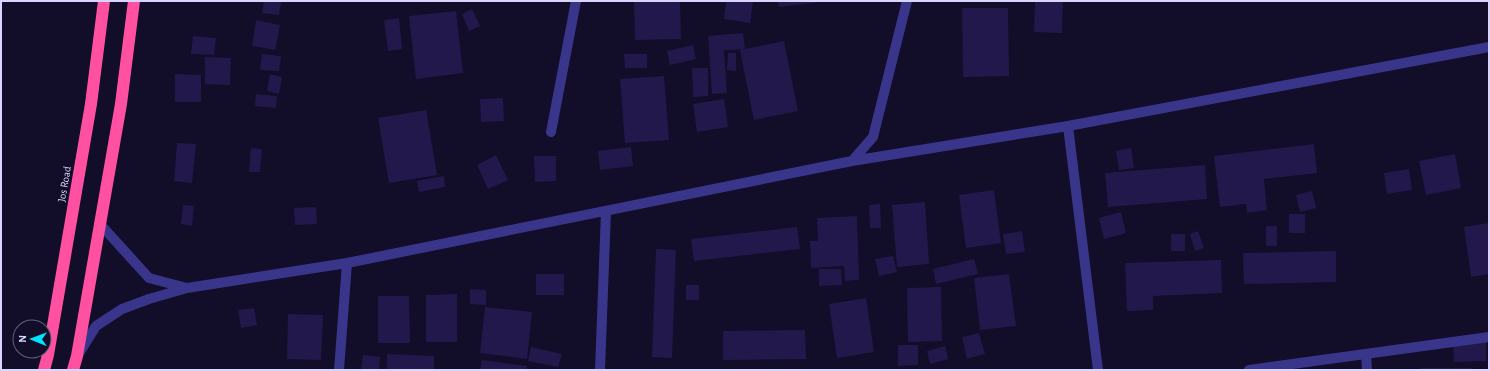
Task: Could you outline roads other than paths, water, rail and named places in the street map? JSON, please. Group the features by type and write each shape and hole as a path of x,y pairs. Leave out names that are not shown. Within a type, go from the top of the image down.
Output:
{"highway":[{"name":"Jos Road","path":"44,370 48,355 91,104 104,1"},
{"path":"74,370 121,104 134,1"}],"street":[{"path":"551,132 576,1"},
{"path":"852,161 873,137 907,1"},
{"path":"77,356 96,326 122,309 149,299 187,288 347,262 852,161 1068,126 1489,47"},
{"path":"1068,126 1098,370"},
{"path":"600,370 606,211"},
{"path":"100,224 149,278 187,288"},
{"path":"339,370 347,262"},
{"path":"1249,370 1489,337"},
{"path":"1366,354 1367,370"}]}
